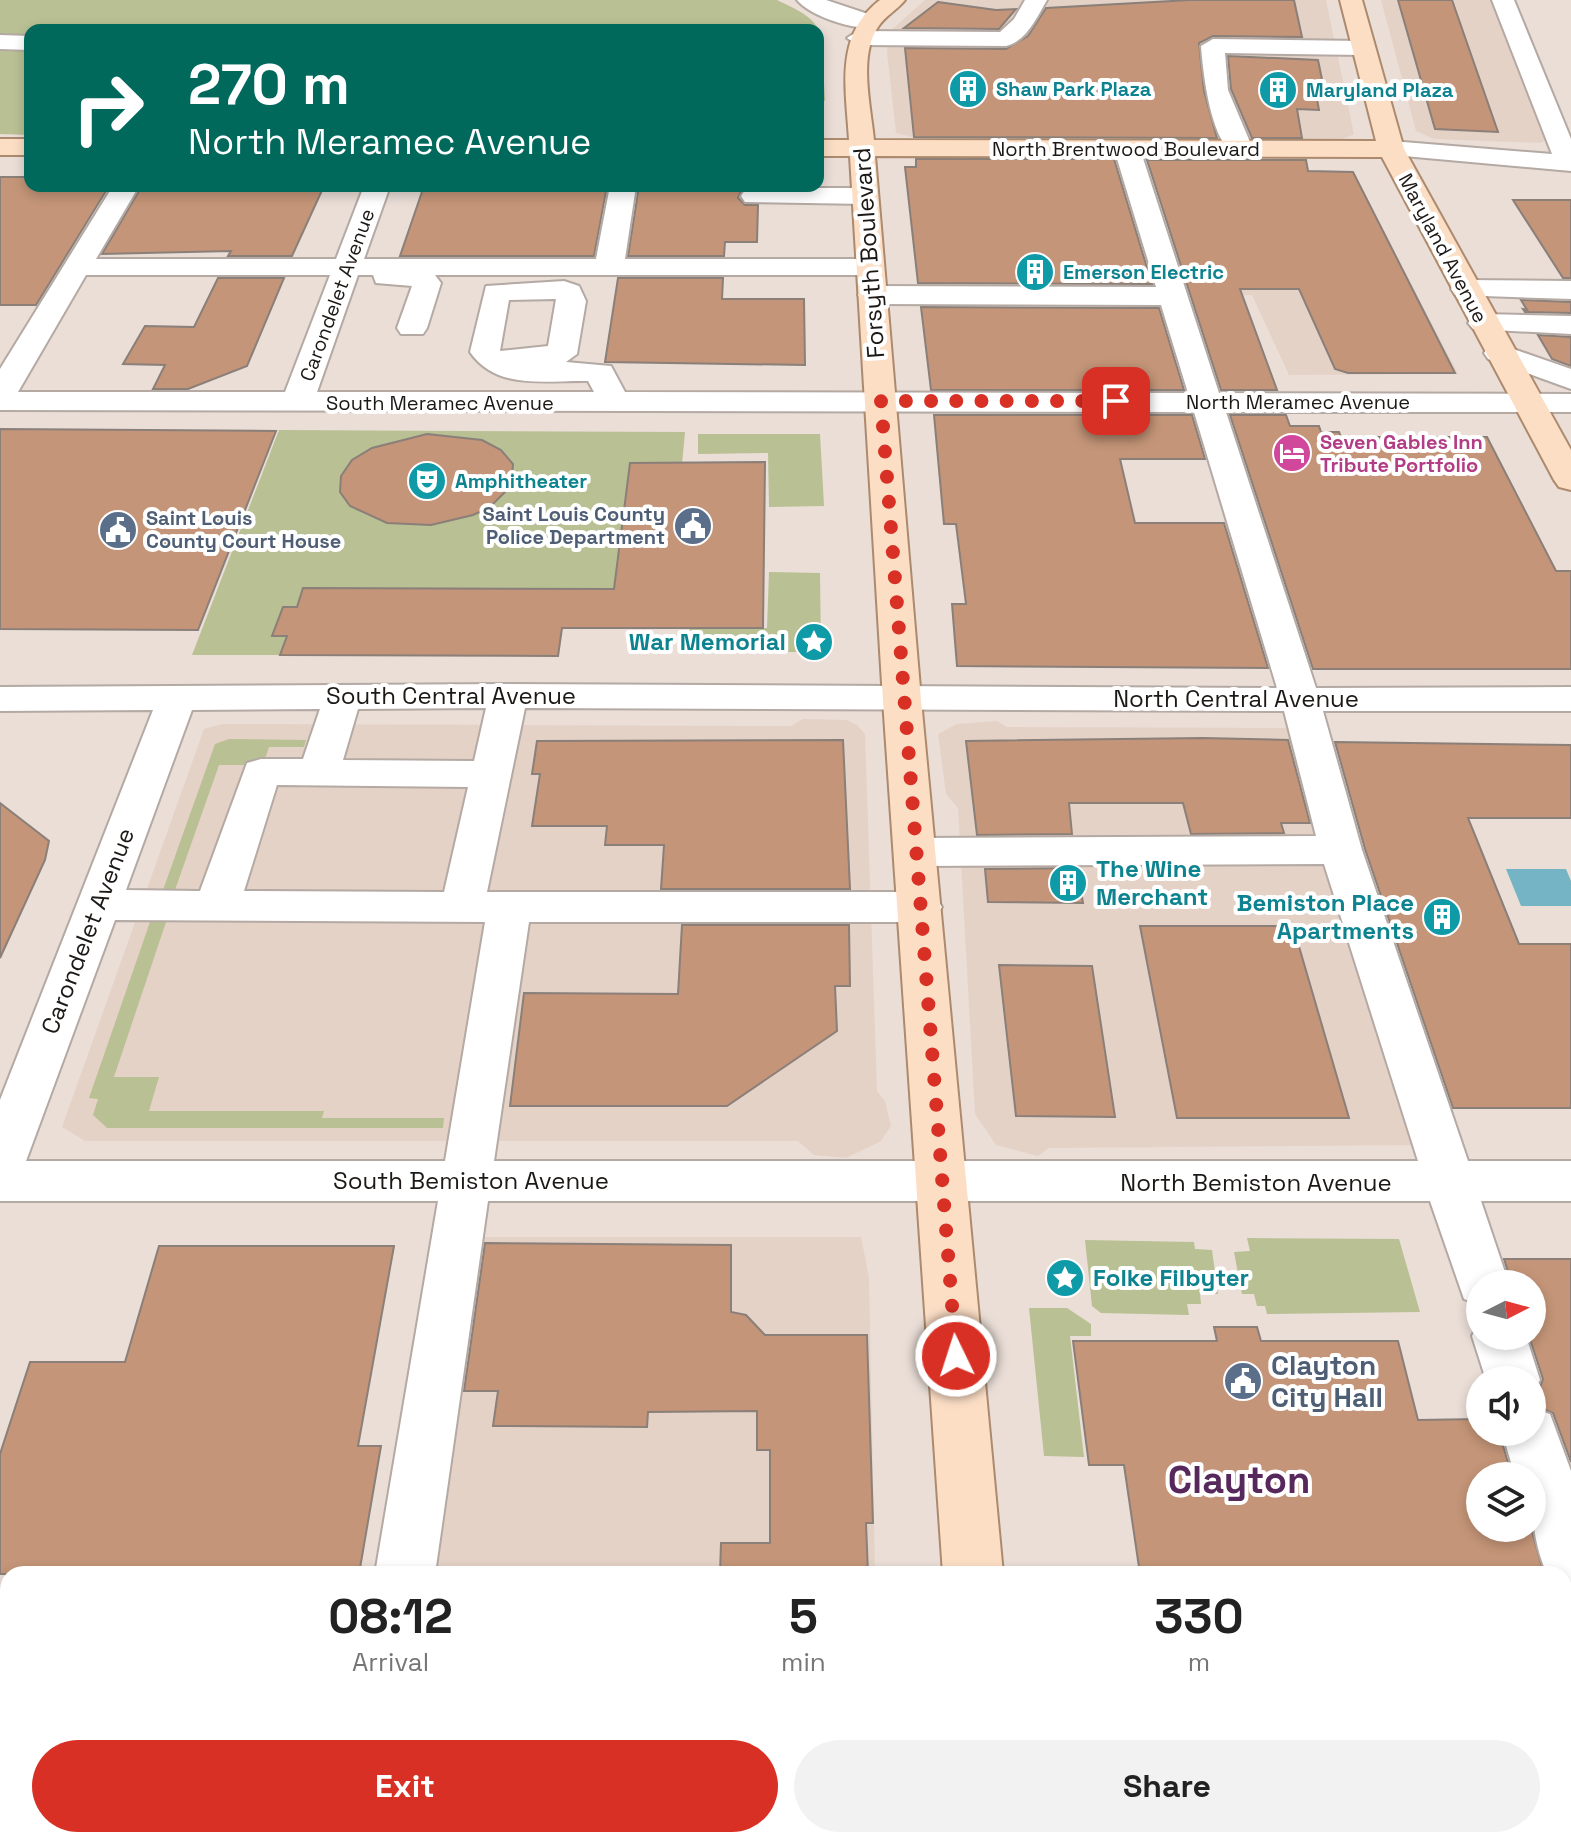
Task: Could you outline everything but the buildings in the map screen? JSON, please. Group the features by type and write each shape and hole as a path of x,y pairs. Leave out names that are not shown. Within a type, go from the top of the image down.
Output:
{"main road":[{"path":"864,30 894,0"},
{"name":"Maryland Avenue","path":"1351,0 1352,48 1391,149 1526,403 1571,480"},
{"name":"Forsyth Boulevard","path":"864,30 861,148 854,197 870,270 972,1566"},
{"path":"0,147 24,147"},
{"name":"North Brentwood Boulevard","path":"824,148 1391,149"}],"street":[{"path":"808,0 864,30 1006,39 1023,23 1036,0"},
{"path":"1503,0 1568,157"},
{"path":"1251,38 1321,42 1352,48"},
{"path":"0,42 24,43"},
{"path":"1240,149 1216,90 1213,46 1352,48"},
{"path":"1127,149 1300,699 1341,850 1479,1270"},
{"name":"North Brentwood Boulevard","path":"1391,149 1568,157"},
{"path":"0,398 122,192"},
{"name":"Carondelet Avenue","path":"297,403 375,192"},
{"path":"609,267 622,192"},
{"path":"757,198 854,197"},
{"path":"742,249 870,270"},
{"path":"78,267 345,272 609,267 870,270 1174,296"},
{"path":"345,272 424,279 427,283 412,328"},
{"path":"1465,289 1571,290"},
{"path":"1483,323 1571,325"},
{"path":"1499,353 1571,380"},
{"path":"491,361 514,371 600,373 615,403"},
{"name":"South Meramec Avenue","path":"0,398 297,403 881,401"},
{"name":"North Meramec Avenue","path":"881,401 1571,403"},
{"path":"319,772 343,696"},
{"path":"462,907 508,696"},
{"name":"South Central Avenue","path":"0,699 508,696 902,700"},
{"name":"Carondelet Avenue","path":"0,1163 177,699"},
{"name":"North Central Avenue","path":"902,700 1571,699"},
{"path":"217,906 261,772 491,774"},
{"path":"916,852 1341,850"},
{"path":"98,905 920,907"},
{"path":"406,1566 509,907"},
{"name":"South Bemiston Avenue","path":"0,1181 941,1182"},
{"name":"North Bemiston Avenue","path":"941,1182 1571,1181"},
{"path":"1534,1446 1571,1562"}],"shaded area":[{"path":"925,0 1326,0 1354,134 1343,139 919,139 896,133 887,53 889,32"},
{"path":"1381,0 1494,0 1549,138 1541,143 1434,139 1416,131"},
{"path":"1162,231 1384,231 1458,374 1289,375 1252,295 1184,296"},
{"path":"803,719 846,720 857,725 865,734 877,1091 885,1101 891,1126 881,1141 846,1158 814,1155 798,1141 85,1141 62,1127 204,729 222,724 791,726"},
{"path":"997,721 1007,727 1299,728 1423,1145 1049,1148 1038,1156 996,1145 975,1114 958,808 946,794 938,734 957,724"},
{"path":"470,1237 861,1237 869,1277 875,1566 419,1566"}],"green space":[{"path":"0,0 777,0 815,24 24,24 24,135 0,134"},
{"path":"279,430 685,432 682,464 630,464 614,589 303,588 297,607 283,607 273,635 287,636 280,655 192,655"},
{"path":"698,434 820,434 824,506 769,507 768,453 698,454"},
{"path":"769,572 820,573 821,652 688,652 690,627 767,628"},
{"path":"229,739 306,740 304,747 269,747 263,765 219,765 175,890 163,890 215,744"},
{"path":"150,922 166,922 114,1077 159,1077 149,1111 324,1111 322,1118 444,1118 443,1128 107,1128 93,1115 98,1099 89,1098"},
{"path":"1247,1238 1399,1239 1420,1312 1267,1314 1265,1306 1257,1306 1254,1294 1242,1294 1234,1252 1250,1251"},
{"path":"1085,1240 1194,1242 1195,1249 1212,1250 1218,1294 1200,1294 1201,1304 1187,1304 1189,1315 1101,1313 1092,1306"},
{"path":"1029,1308 1067,1308 1091,1324 1091,1336 1070,1336 1084,1457 1044,1456"}],"water":[{"path":"1506,869 1566,869 1571,881 1571,906 1521,906"}],"place":[{"name":"Shaw Park Plaza","path":"968,89"},
{"name":"Maryland Plaza","path":"1278,90"},
{"name":"Emerson Electric","path":"1035,272"},
{"name":"Seven Gables Inn Tribute Portfolio","path":"1292,453"},
{"name":"Amphitheater","path":"427,481"},
{"name":"Saint Louis County Police Department","path":"693,526"},
{"name":"Saint Louis County Court House","path":"118,530"},
{"name":"War Memorial","path":"814,642"},
{"name":"The Wine Merchant","path":"1068,883"},
{"name":"Bemiston Place Apartments","path":"1442,917"},
{"name":"Folke Filbyter","path":"1065,1278"},
{"name":"Clayton City Hall","path":"1243,1381"}],"district":[{"name":"Clayton","path":"1239,1480"}],"route":[{"path":"956,1356 902,700 881,401 1116,401"}]}
